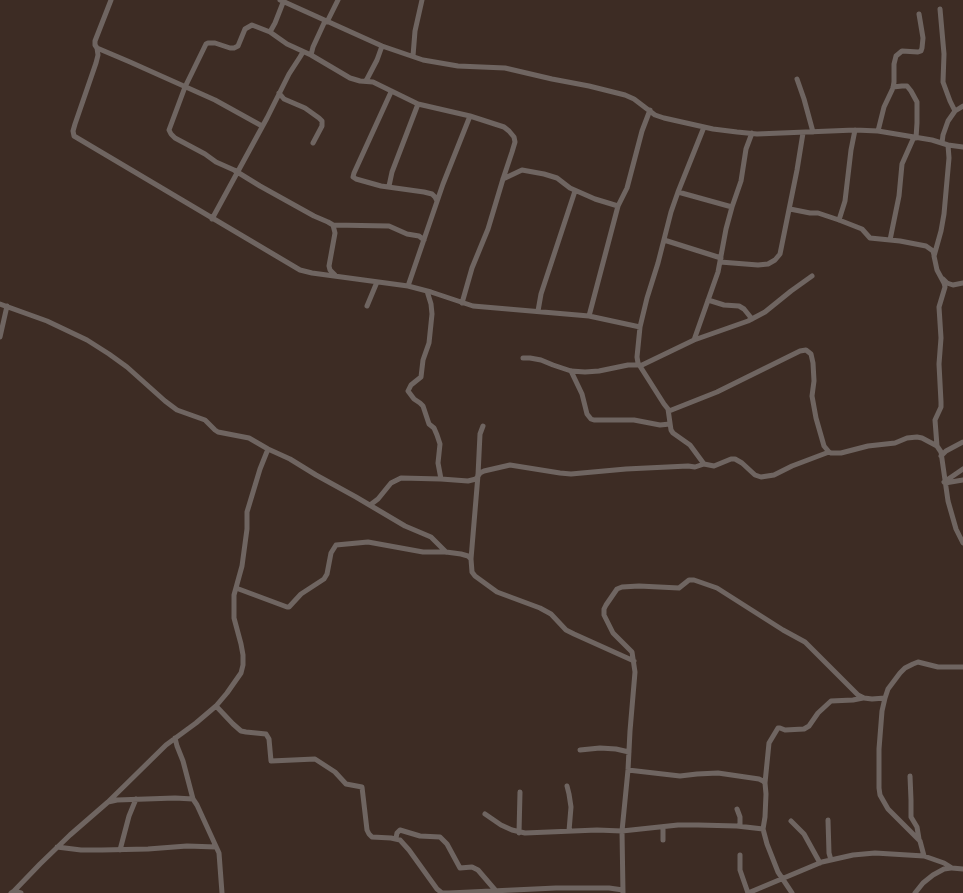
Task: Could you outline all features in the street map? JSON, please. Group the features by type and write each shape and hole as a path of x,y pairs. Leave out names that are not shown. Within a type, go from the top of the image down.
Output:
{"street":[{"path":"111,0 95,41 98,55 74,124 74,136 304,272 408,286 473,306 589,316 640,327"},
{"path":"311,55 313,47 338,0"},
{"path":"414,56 415,31 422,0"},
{"path":"270,32 283,1 382,46 423,60 458,66 505,68 552,80 589,86 625,95 664,118 704,127 752,134 855,130 878,131 963,147"},
{"path":"940,9 944,54 943,82 955,111"},
{"path":"878,131 884,107 893,87 896,56 902,51 921,51 923,38 919,14"},
{"path":"424,240 419,236 407,234 389,226 333,225 175,138 169,130 170,126 185,86 206,44 215,43 234,48 238,46 245,29 252,25 270,32 287,44 311,55 350,78 373,82 418,104 470,116 504,127 509,131 514,137 515,142 488,229 472,268 462,303"},
{"path":"366,81 382,46"},
{"path":"97,48 215,100 262,126"},
{"path":"212,219 289,74 303,52"},
{"path":"797,79 813,132"},
{"path":"890,240 899,196 902,164 915,137 917,108 914,96 906,86 893,87"},
{"path":"391,92 353,175 356,179 381,186 432,194 437,201"},
{"path":"279,93 284,99 305,108 322,121 322,126 314,142"},
{"path":"389,186 392,172 418,104"},
{"path":"934,256 944,214 949,158 943,135 948,121 955,111 963,106"},
{"path":"589,316 618,206 627,188 642,131 650,110"},
{"path":"408,286 437,201 470,116"},
{"path":"704,127 671,212 640,327 637,357 639,366 669,411 673,433 690,445 704,464"},
{"path":"839,220 845,201 855,130"},
{"path":"664,240 720,260 753,265 768,264 775,260 780,254 790,209 803,133"},
{"path":"694,340 720,260 726,229 741,181 746,149 752,134"},
{"path":"503,179 522,170 544,174 557,178 575,191 618,206"},
{"path":"538,311 541,294 575,191"},
{"path":"678,192 732,207"},
{"path":"790,209 839,220 862,229 870,238 926,246 932,251 937,270 945,288 939,308 941,402 935,420 937,446"},
{"path":"333,225 335,233 329,266 336,276"},
{"path":"522,358 541,360 552,366 571,371 591,372 628,365 639,366 694,340 752,319 768,310 812,276"},
{"path":"942,279 953,285 963,283"},
{"path":"367,306 377,282"},
{"path":"427,291 432,314 429,343 421,378 411,385 408,392 414,400 423,406 429,424 434,428 440,444 438,462 441,479"},
{"path":"708,300 724,305 739,306 752,319"},
{"path":"0,304 47,322 100,348 127,367 177,410 205,420 218,432 249,438 290,459 405,526 431,537 446,552"},
{"path":"0,336 7,306"},
{"path":"669,411 718,392 800,351 806,350 811,354 813,363 814,381 812,396 816,418 824,446 829,452"},
{"path":"571,371 582,394 587,414 591,419 634,420 660,425 670,424"},
{"path":"483,426 480,434 471,559 473,574 497,592 540,608 550,614 566,630 634,661"},
{"path":"370,505 378,499 387,486 399,478 468,481 476,479 484,471 510,466 571,474 704,464 714,466 731,459 742,463 755,475 762,477 774,475 829,452 836,453 868,446 890,444 907,438 917,437 937,446 941,452 951,513 963,543"},
{"path":"941,456 946,451 963,442"},
{"path":"12,892 82,823 108,802 166,745 216,706 241,673 243,665 241,644 234,618 233,605 242,566 247,529 247,512 268,449"},
{"path":"945,482 963,469"},
{"path":"945,482 963,480"},
{"path":"236,588 289,607 307,590 324,579 331,553 336,545 368,542 423,552 446,552 468,556 471,559"},
{"path":"216,706 241,731 266,734 269,739 271,760 315,759 335,772 346,784 362,788 369,834 372,836 396,838 404,844 442,893 585,888 609,888 623,892 622,831 635,672 632,652 613,633 604,615 604,609 618,589 639,586 680,588 689,580 717,588 805,642 858,695 864,698"},
{"path":"920,840 888,809 880,795 879,749 885,698 888,689 900,673 905,668 918,662 938,667 963,667"},
{"path":"792,893 782,879 769,851 764,829 765,783 769,743 778,728 786,730 804,729 809,726 818,713 831,701 885,698"},
{"path":"175,738 193,799 216,847 220,861 222,893"},
{"path":"580,750 600,748 629,752"},
{"path":"628,770 680,776 718,773 758,779 765,783"},
{"path":"910,776 912,800 910,814 917,827 924,856"},
{"path":"566,786 571,807 569,831"},
{"path":"519,833 520,792"},
{"path":"108,802 156,798 193,799"},
{"path":"120,850 129,816 136,799"},
{"path":"737,809 740,826"},
{"path":"485,814 501,825 519,833 622,831 698,825 740,826 764,829"},
{"path":"828,820 831,860"},
{"path":"791,821 804,834 820,863"},
{"path":"663,827 663,840"},
{"path":"396,838 400,830 420,836 440,837 450,849 460,868 478,870 496,890"},
{"path":"57,847 80,850 120,850 187,846 216,847"},
{"path":"740,855 740,870 748,893 820,863 854,855 874,853 924,856 952,868"},
{"path":"915,893 923,884 944,869 963,870"},
{"path":"12,892 21,893"}]}
